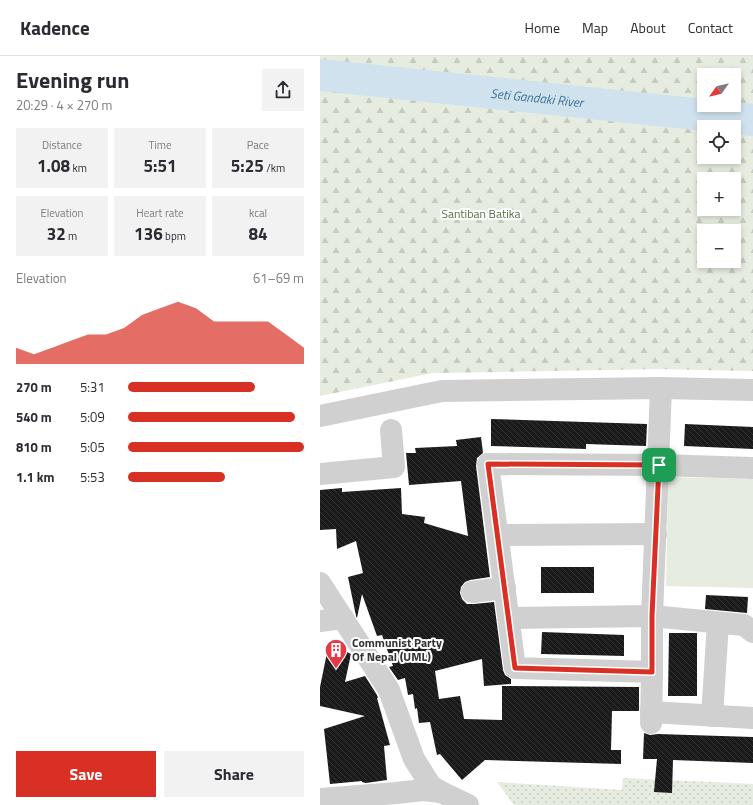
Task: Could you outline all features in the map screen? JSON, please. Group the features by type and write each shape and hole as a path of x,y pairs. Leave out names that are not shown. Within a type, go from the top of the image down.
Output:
{"street":[{"path":"661,388 652,616 651,718 712,716 753,718"},
{"path":"320,416 442,391 661,388 753,390"},
{"path":"320,474 394,467 391,430"},
{"path":"652,672 515,668 488,464 659,465 753,468"},
{"path":"498,535 656,534"},
{"path":"320,583 344,618 389,690 414,759 432,786 468,805"},
{"path":"472,592 505,588"},
{"path":"509,618 652,616 744,625 753,632"},
{"path":"320,621 344,618"},
{"path":"712,716 718,623"},
{"path":"320,798 423,790 441,792"}],"green space":[{"name":"Santiban Batika","path":"320,56 753,56 753,371 658,369 433,373 320,396"},
{"path":"668,477 753,479 753,588 666,586"},
{"path":"623,778 753,784 753,805 514,805 497,782 622,790"}],"building":[{"path":"491,419 647,424 646,446 586,444 586,449 491,446"},
{"path":"685,424 753,427 753,449 684,446"},
{"path":"481,437 483,453 477,458 476,466 490,577 465,582 461,587 460,593 462,599 467,604 494,602 503,670 505,675 511,679 511,684 484,686 482,659 435,671 439,699 460,696 464,719 502,720 502,686 639,687 639,711 612,711 611,750 621,750 621,764 485,760 462,780 440,754 437,755 430,722 419,723 413,694 408,695 405,678 398,680 389,667 393,666 382,635 377,636 362,594 357,618 356,616 348,577 363,573 356,541 337,549 336,529 320,530 320,490 342,488 342,492 401,488 402,514 425,517 424,523 468,536 461,481 409,485 406,453 416,453 415,448 457,446 456,440"},
{"path":"541,567 594,567 594,593 541,593"},
{"path":"706,595 748,597 747,613 705,609"},
{"path":"542,632 624,635 624,656 541,654"},
{"path":"669,633 697,633 697,696 668,696"},
{"path":"329,643 351,654 345,682 365,676 377,695 390,745 384,746 387,780 366,783 362,781 330,784 324,729 365,716 320,706 320,687"},
{"path":"644,733 650,735 753,737 753,763 673,760 672,793 654,792 657,759 643,759"}],"waterway":[{"name":"Seti Gandaki River","path":"320,75 753,120"}],"place":[{"name":"Communist Party Of Nepal (UML)","path":"336,670"}],"route":[{"path":"488,464 659,465 652,616 652,672 515,668 488,464"}]}
